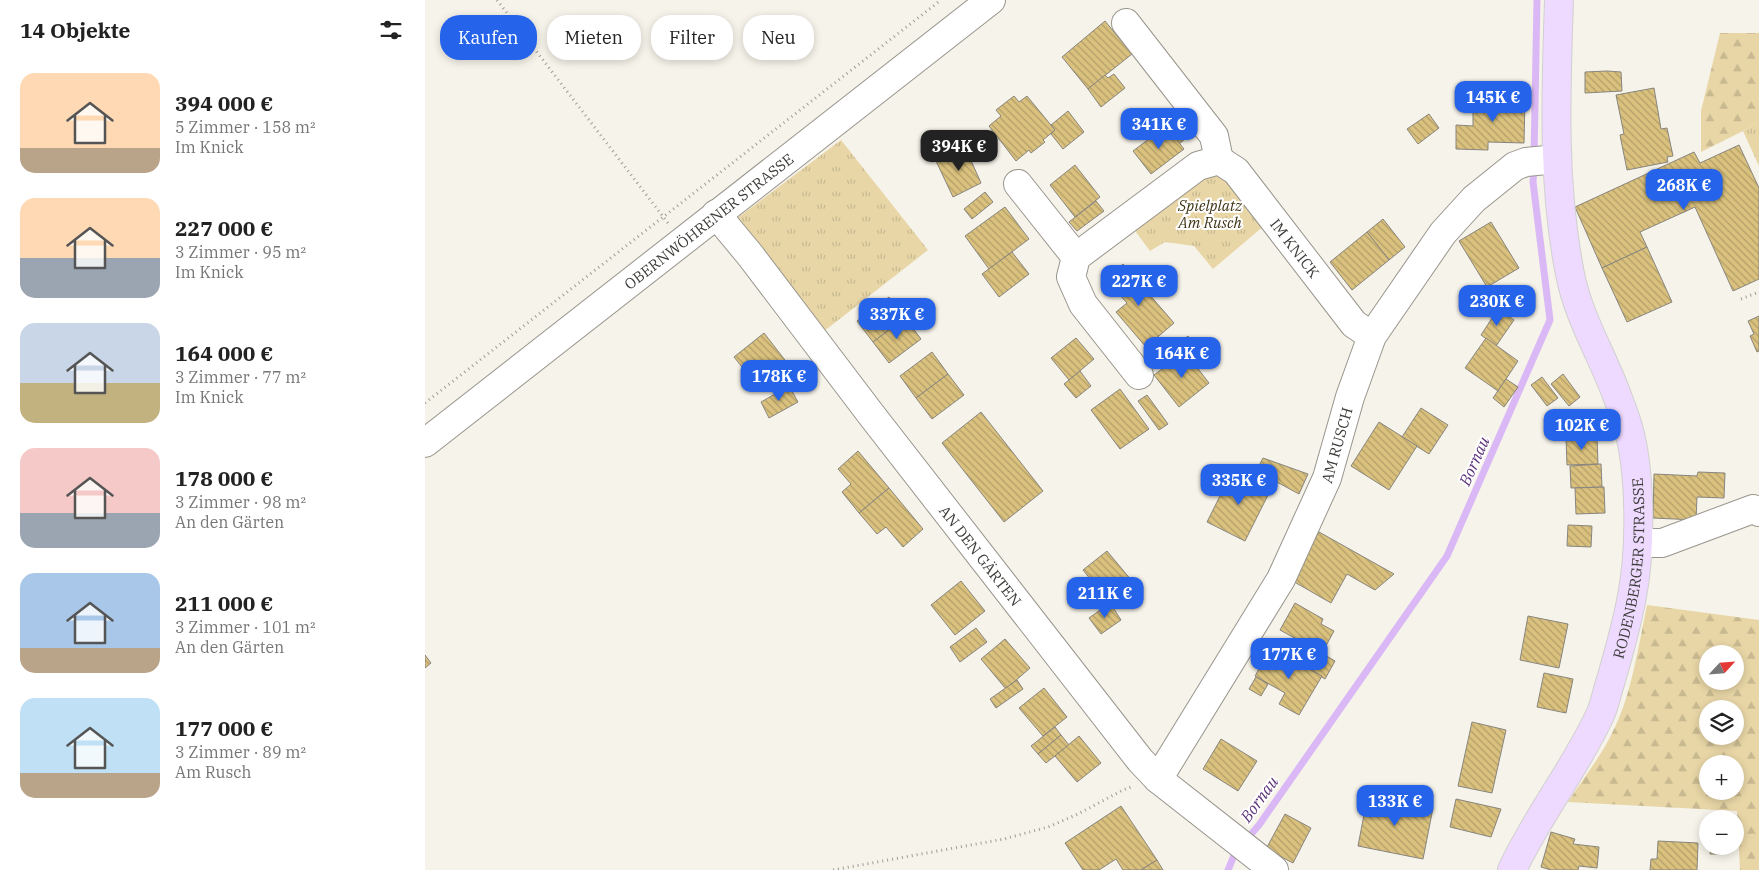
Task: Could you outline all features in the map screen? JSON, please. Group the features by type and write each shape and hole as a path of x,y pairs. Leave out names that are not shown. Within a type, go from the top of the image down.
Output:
{"main road":[{"name":"RODENBERGER STRASSE","path":"1512,870 1523,846 1601,714 1618,655 1632,594 1638,543 1636,472 1629,429 1615,390 1581,311 1573,285 1564,240 1558,193 1541,160 1557,77 1559,0"}],"street":[{"name":"OBERNWÖHRENER STRASSE","path":"425,443 991,0"},
{"path":"1125,23 1214,136 1219,160 1198,166 1076,257 1071,277 1083,304 1139,375"},
{"name":"IM KNICK","path":"1219,160 1236,171 1354,324 1372,336"},
{"name":"AM RUSCH","path":"1158,779 1281,579 1327,478 1350,397 1372,336 1443,233 1474,199 1515,166 1541,160"},
{"path":"1017,184 1076,257"},
{"name":"AN DEN GÄRTEN","path":"716,214 750,255 873,416 1158,779 1274,870"},
{"path":"1638,543 1662,543 1753,509 1759,512"}],"path":[{"path":"497,0 662,217 683,240"},
{"path":"425,404 941,0"},
{"path":"1741,299 1759,292"},
{"path":"833,870 1004,839 1040,829 1078,814 1123,790 1158,779"}],"green space":[{"path":"1720,33 1759,33 1759,121 1701,152 1701,111"},
{"path":"1759,121 1759,166 1743,131"},
{"path":"841,140 928,250 823,332 732,222"},
{"name":"Spielplatz Am Rusch","path":"1204,172 1226,174 1265,225 1213,269 1194,246 1165,242 1150,251 1133,228"},
{"path":"1647,605 1759,620 1759,870 1740,870 1739,855 1744,855 1744,810 1568,802 1605,747 1615,727 1626,699"}],"building":[{"path":"1105,21 1132,54 1088,89 1062,57"},
{"path":"1585,72 1621,72 1622,91 1585,93"},
{"path":"1114,74 1125,88 1101,107 1088,89 1105,75 1108,78"},
{"path":"1654,88 1661,129 1667,128 1673,156 1667,157 1668,162 1627,170 1620,135 1624,134 1616,95"},
{"path":"1014,96 1019,102 1027,96 1055,130 1043,140 1045,142 1031,153 1029,150 1016,161 989,126 1001,116 996,110"},
{"path":"1473,97 1525,98 1524,143 1488,142 1488,150 1456,149 1456,125 1473,126"},
{"path":"1172,109 1191,134 1179,144 1160,118"},
{"path":"1068,111 1084,132 1063,149 1051,134 1055,130 1051,125"},
{"path":"1429,114 1439,128 1418,144 1407,129"},
{"path":"1166,126 1184,149 1151,174 1133,151"},
{"path":"1739,145 1759,188 1759,279 1733,291 1695,207 1640,232 1647,247 1602,268 1575,207 1694,152 1700,163"},
{"path":"965,147 981,183 953,197 936,161"},
{"path":"1075,165 1100,197 1075,217 1050,185"},
{"path":"985,192 993,202 972,219 964,209"},
{"path":"1096,201 1104,211 1077,231 1069,222"},
{"path":"1005,207 1029,239 989,269 965,236"},
{"path":"1383,219 1405,247 1389,260 1367,232"},
{"path":"1491,222 1519,268 1487,287 1459,241"},
{"path":"1367,232 1389,260 1352,290 1330,262"},
{"path":"1647,247 1672,302 1627,322 1602,268"},
{"path":"1012,252 1029,274 999,297 982,274"},
{"path":"1123,264 1174,323 1146,347 1116,312 1127,303 1106,279"},
{"path":"889,297 905,318 873,342 857,321"},
{"path":"1498,309 1514,320 1496,346 1481,335"},
{"path":"1759,316 1759,351 1757,352 1750,336 1754,334 1748,321"},
{"path":"905,318 921,339 889,363 873,342"},
{"path":"764,333 788,364 759,388 734,357"},
{"path":"1188,336 1197,348 1188,355 1185,352 1174,360 1168,352"},
{"path":"1076,338 1094,359 1069,380 1051,358"},
{"path":"1486,338 1518,361 1498,391 1465,368"},
{"path":"932,352 948,374 916,398 900,376"},
{"path":"1185,352 1209,383 1179,407 1154,375"},
{"path":"1080,371 1091,386 1076,398 1064,384"},
{"path":"948,374 964,395 932,419 916,398"},
{"path":"1563,374 1580,397 1569,406 1551,384"},
{"path":"1542,377 1558,398 1547,406 1531,385"},
{"path":"1506,379 1518,387 1504,407 1493,398"},
{"path":"789,386 798,402 769,418 761,402"},
{"path":"1120,389 1149,429 1120,449 1091,410"},
{"path":"1147,395 1168,424 1159,430 1138,401"},
{"path":"1421,408 1448,425 1429,454 1402,437"},
{"path":"981,412 1043,491 1004,522 942,443"},
{"path":"1379,422 1417,446 1389,490 1351,466"},
{"path":"1597,437 1598,464 1567,465 1566,438"},
{"path":"858,451 889,488 859,513 842,492 851,484 838,469"},
{"path":"1263,458 1308,474 1299,494 1275,481 1271,489 1252,479"},
{"path":"1601,464 1602,487 1571,488 1570,466"},
{"path":"1233,470 1271,489 1245,541 1207,522"},
{"path":"1698,472 1725,473 1724,498 1697,497 1696,520 1653,518 1654,474 1697,476"},
{"path":"1604,487 1605,513 1576,514 1575,488"},
{"path":"889,488 923,529 903,547 886,527 877,534 859,513"},
{"path":"1568,525 1592,526 1591,547 1567,546"},
{"path":"1319,532 1394,574 1375,590 1347,574 1331,603 1291,580"},
{"path":"1107,551 1132,581 1108,601 1083,570"},
{"path":"961,581 985,611 955,635 931,605"},
{"path":"1110,603 1121,620 1101,634 1089,618"},
{"path":"1295,603 1323,619 1321,624 1334,631 1322,653 1280,630"},
{"path":"1528,616 1568,624 1559,668 1520,660"},
{"path":"976,628 987,642 960,662 950,647"},
{"path":"1005,639 1030,668 1006,689 981,659"},
{"path":"1306,644 1335,661 1325,679 1296,662"},
{"path":"1271,648 1322,676 1299,715 1279,704 1285,693 1255,676"},
{"path":"425,655 431,663 425,668"},
{"path":"1544,673 1573,679 1566,713 1537,707"},
{"path":"1256,677 1268,684 1261,696 1249,689"},
{"path":"1017,680 1023,689 996,708 990,699"},
{"path":"1044,688 1067,717 1043,736 1019,708"},
{"path":"1472,722 1506,730 1492,793 1458,786"},
{"path":"1055,727 1061,735 1038,754 1031,746"},
{"path":"1061,735 1069,745 1046,763 1038,754"},
{"path":"1079,736 1101,763 1077,782 1055,756"},
{"path":"1221,739 1257,761 1238,791 1203,769"},
{"path":"1368,794 1433,808 1423,859 1358,846"},
{"path":"1456,799 1501,809 1491,837 1450,827"},
{"path":"1121,806 1157,860 1141,870 1123,870 1116,859 1099,870 1083,870 1065,843"},
{"path":"1285,814 1311,828 1293,863 1266,849"},
{"path":"1551,832 1575,839 1573,844 1599,847 1597,868 1579,866 1578,870 1551,870 1541,867"},
{"path":"1658,841 1698,843 1697,870 1650,870 1651,859 1657,859"},
{"path":"1157,860 1163,870 1141,870"}],"waterway":[{"name":"Bornau","path":"1534,157 1537,0"},
{"name":"Bornau","path":"1246,840 1259,825 1447,556 1550,320 1533,182 1534,168"},
{"name":"Bornau","path":"1228,870 1239,848"}]}
